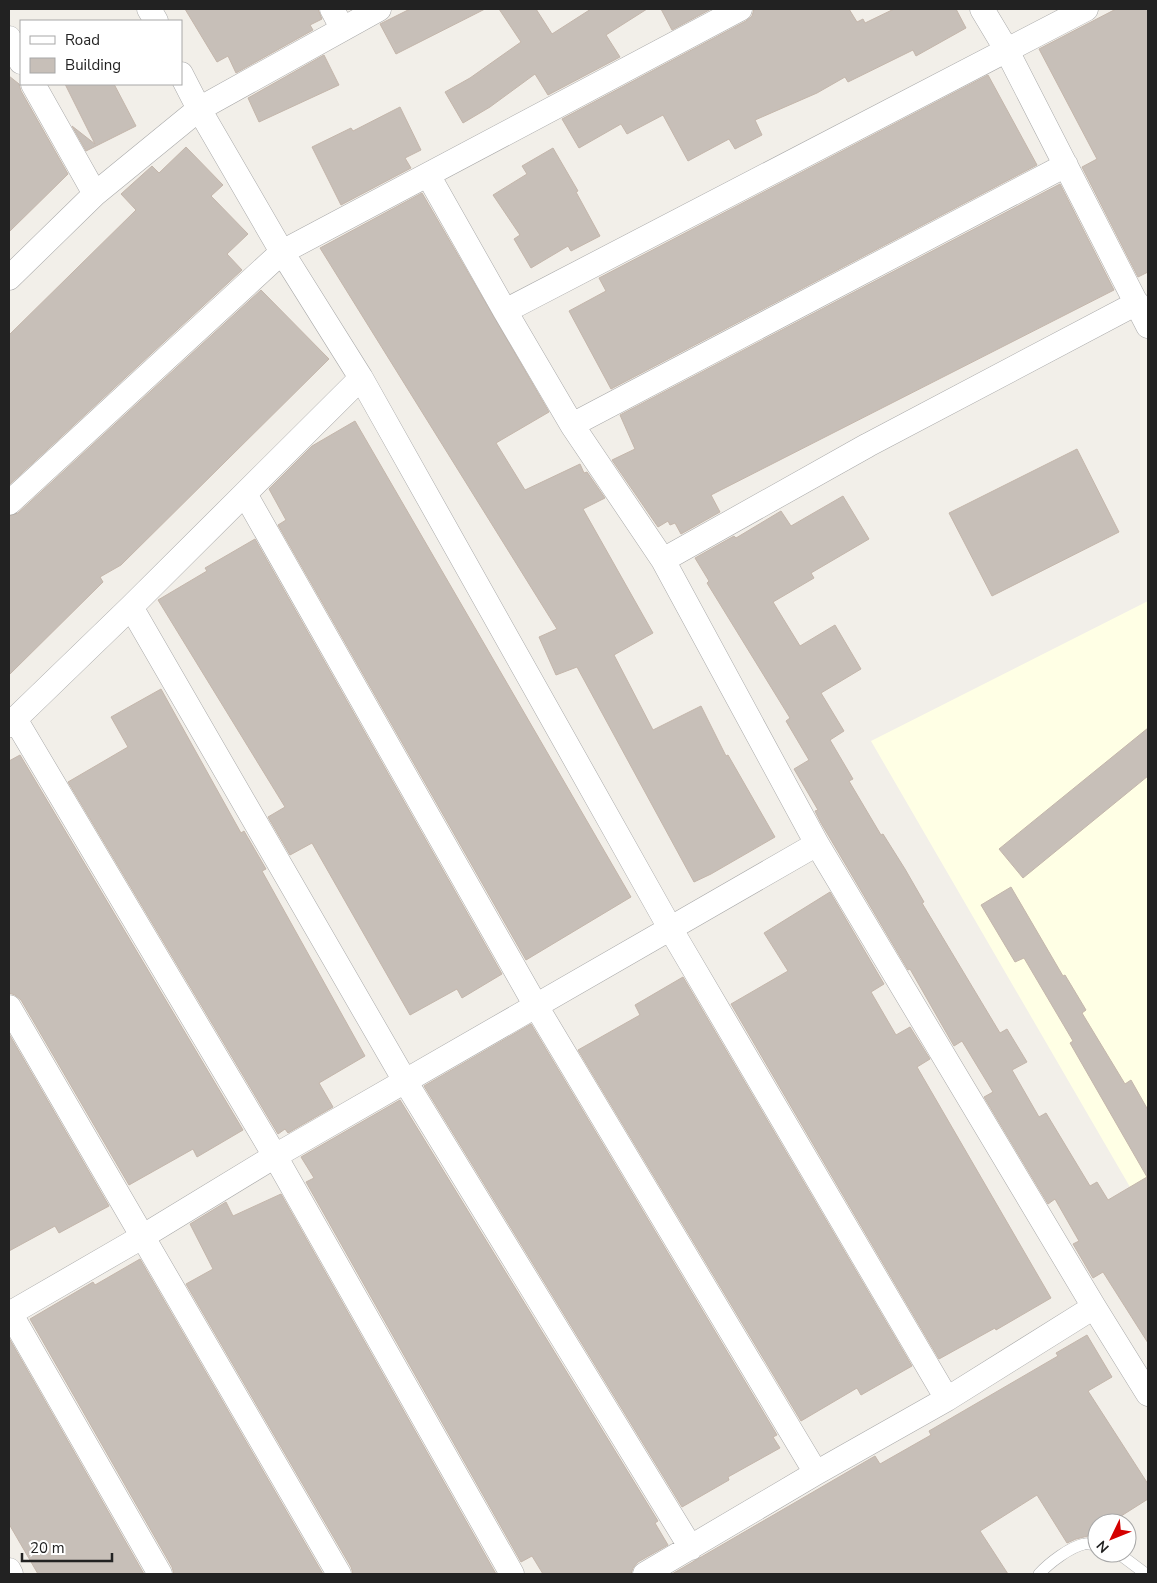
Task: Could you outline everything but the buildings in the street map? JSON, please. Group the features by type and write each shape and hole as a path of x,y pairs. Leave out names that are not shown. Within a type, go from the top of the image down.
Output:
{"street":[{"path":"9,278 95,194 199,109 337,18 379,9"},
{"path":"9,503 282,252 740,9"},
{"path":"982,9 1006,49 1148,326"},
{"path":"504,311 1086,9"},
{"path":"182,76 199,109 282,252 361,378 670,928 947,1399"},
{"path":"34,85 95,194"},
{"path":"572,425 1066,165"},
{"path":"428,176 504,311 572,425 663,560 817,844 1094,1308 1148,1394"},
{"path":"663,560 868,445 1137,303"},
{"path":"361,378 12,722 275,1156 512,1574"},
{"path":"245,494 536,1006 816,1473"},
{"path":"131,606 405,1081 691,1548"},
{"path":"160,1574 9,1313 142,1237 275,1156 817,844"},
{"path":"9,1007 339,1574"},
{"path":"645,1574 816,1473 947,1399 1094,1308"},
{"path":"9,1570 11,1574"}],"lane":[{"path":"1039,1574 1045,1567 1064,1554 1087,1544"},
{"path":"1131,1563 1146,1574"}],"shaded area":[{"path":"1148,601 1148,1218 871,741"}]}
